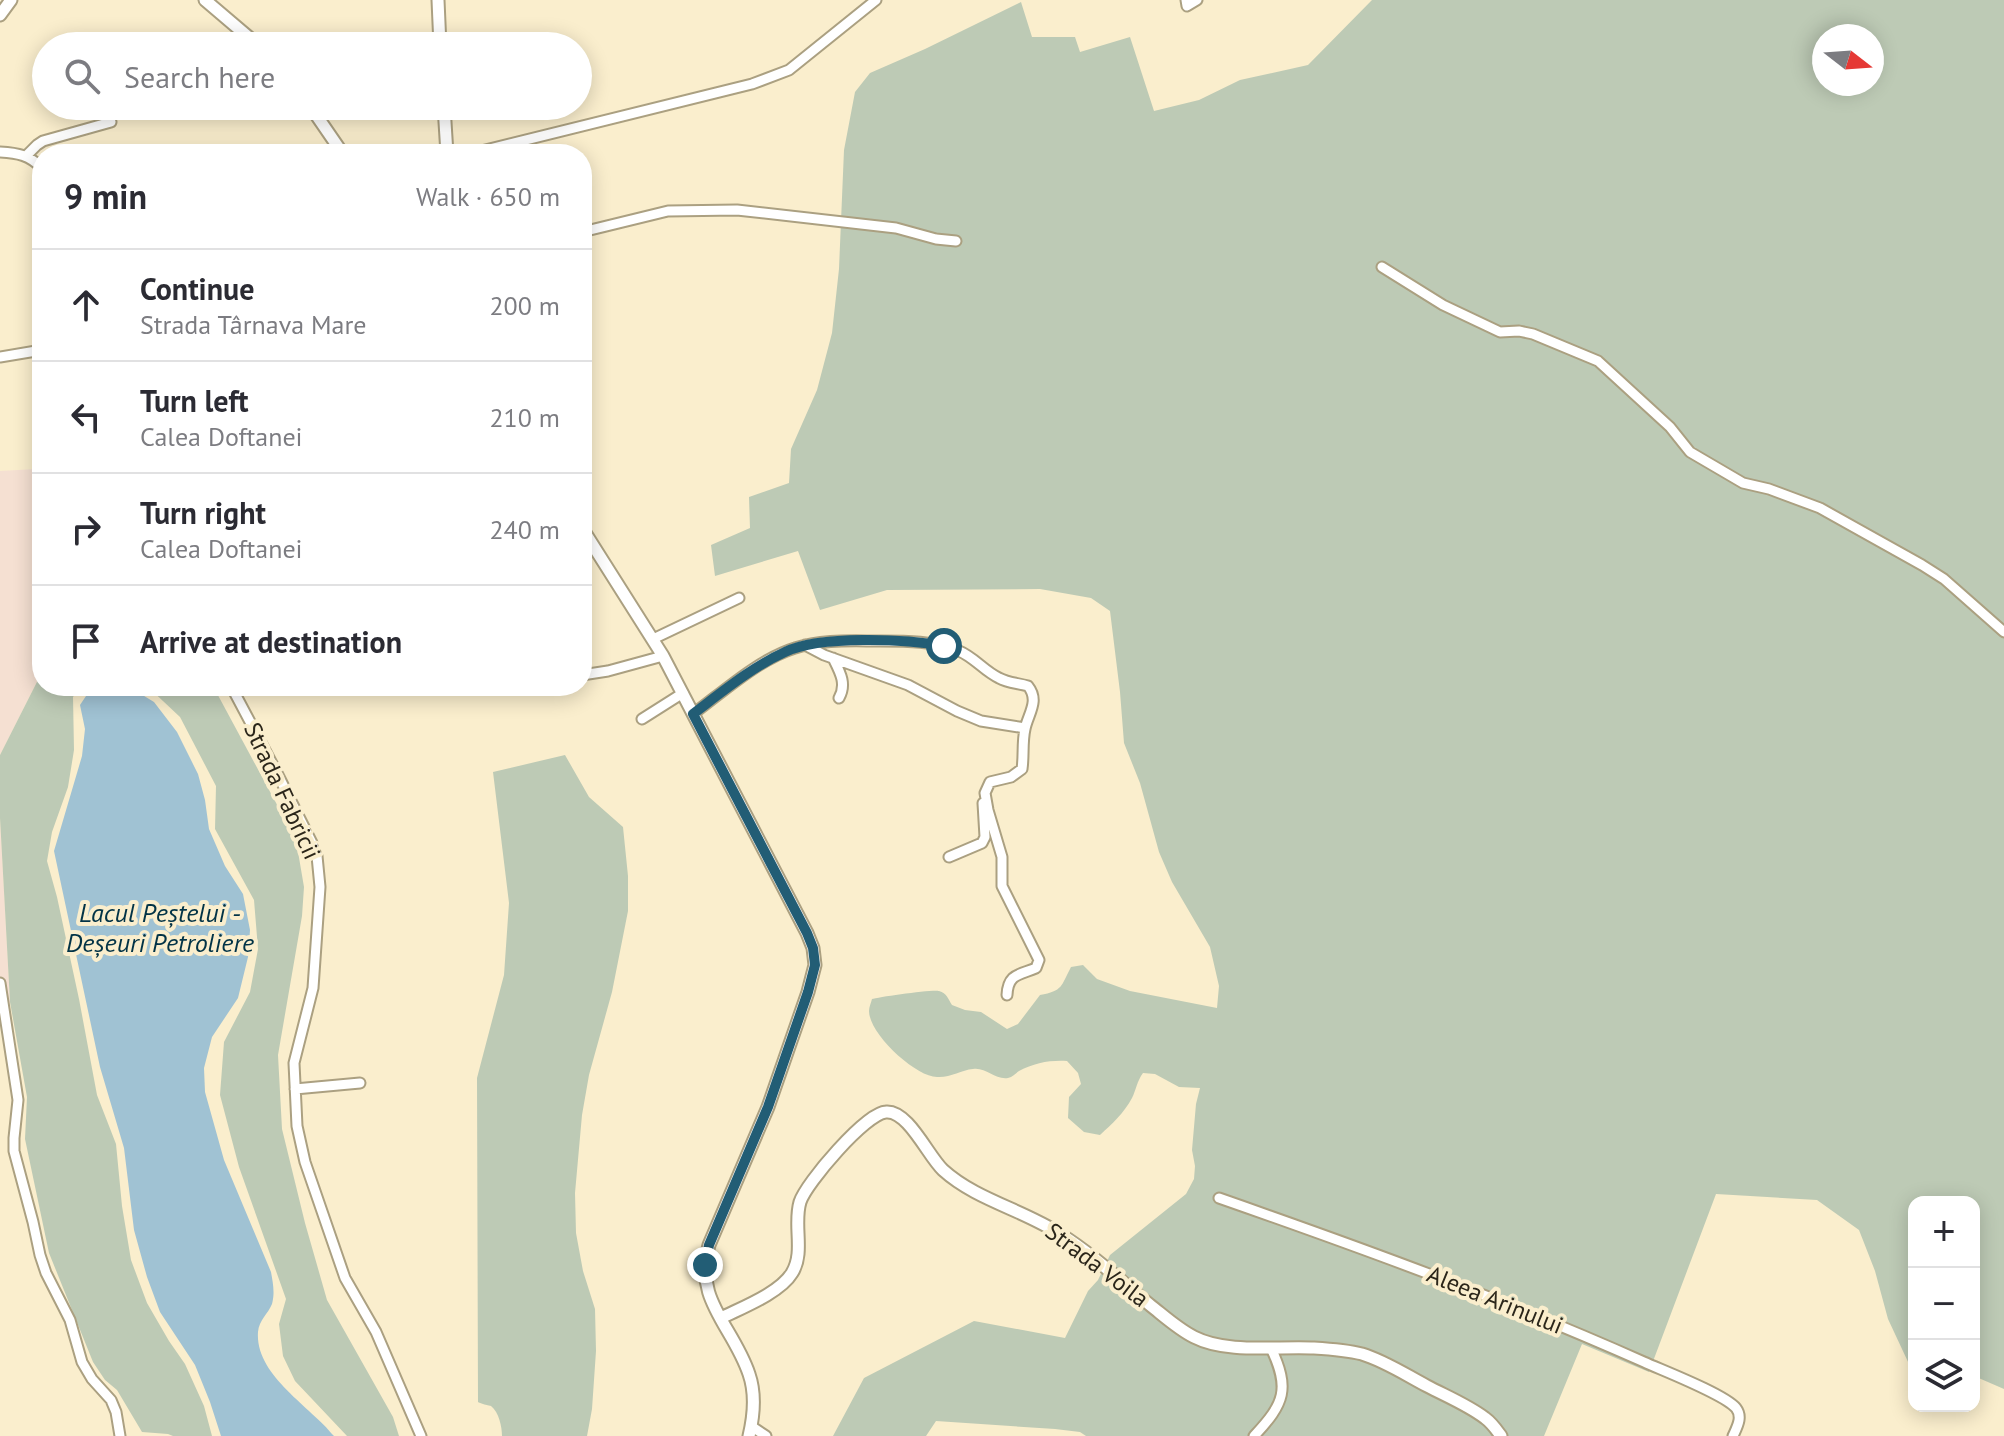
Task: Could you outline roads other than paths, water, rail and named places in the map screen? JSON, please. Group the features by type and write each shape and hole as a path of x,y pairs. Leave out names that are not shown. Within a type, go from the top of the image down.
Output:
{"main road":[{"path":"0,15 11,0"},
{"path":"205,0 243,32"},
{"path":"438,0 439,32"},
{"path":"321,120 336,144"},
{"path":"445,120 446,144"},
{"path":"592,544 663,656 807,933 815,955 808,992 768,1107 706,1256 705,1282 711,1300 750,1377 754,1401 750,1431"},
{"name":"Strada Voila","path":"721,1318 788,1279 797,1260 798,1210 804,1192 865,1123 875,1115 891,1112 908,1124 944,1171 981,1194 1059,1233 1195,1338 1217,1345 1358,1353 1484,1417 1501,1436"}],"street":[{"path":"509,144 775,76 804,59 876,0"},
{"path":"1187,3 1197,0"},
{"path":"38,144 111,122"},
{"path":"26,156 32,150"},
{"path":"0,152 20,154 32,160"},
{"path":"592,230 668,211 737,210 896,228 956,241"},
{"path":"1382,267 1443,305 1500,332 1533,334 1598,361 1670,427 1690,452 1743,483 1820,508 1922,565 1944,579 2004,632"},
{"path":"0,357 32,352"},
{"path":"653,639 739,598"},
{"path":"693,714 786,651 833,641 935,644 972,658 998,678 1028,686 1033,692 1034,701 1025,728 1022,769 1011,777 990,782 982,806 985,837 982,843 949,857"},
{"path":"805,645 908,685 981,721 1025,728"},
{"path":"592,673 663,656"},
{"path":"833,658 843,685 839,698"},
{"path":"642,719 683,693"},
{"name":"Strada Fabricii","path":"236,696 317,856 320,887 313,988 294,1063 297,1126 305,1162 345,1278 376,1332 421,1436"},
{"path":"985,793 1002,857 1002,886 1039,960 1036,968 1012,977 1007,995"},
{"path":"0,983 18,1100 14,1151 40,1255 70,1320 82,1362 111,1400 120,1436"},
{"path":"295,1089 360,1083"},
{"name":"Aleea Arinului","path":"1219,1198 1375,1253 1552,1321 1700,1387 1739,1410 1740,1418 1733,1436"},
{"path":"1254,1436 1281,1399 1282,1375 1271,1348"},
{"path":"750,1431 766,1436"}],"water":[{"name":"Lacul Peștelui - Deșeuri Petroliere","path":"86,696 144,696 154,702 177,732 198,774 209,829 225,866 243,894 250,930 248,957 238,998 212,1037 204,1068 205,1092 224,1160 271,1272 273,1300 259,1328 259,1348 274,1376 334,1436 221,1436 195,1365 160,1312 147,1277 134,1230 124,1148 100,1067 54,851 82,756 85,729 80,705"}]}
